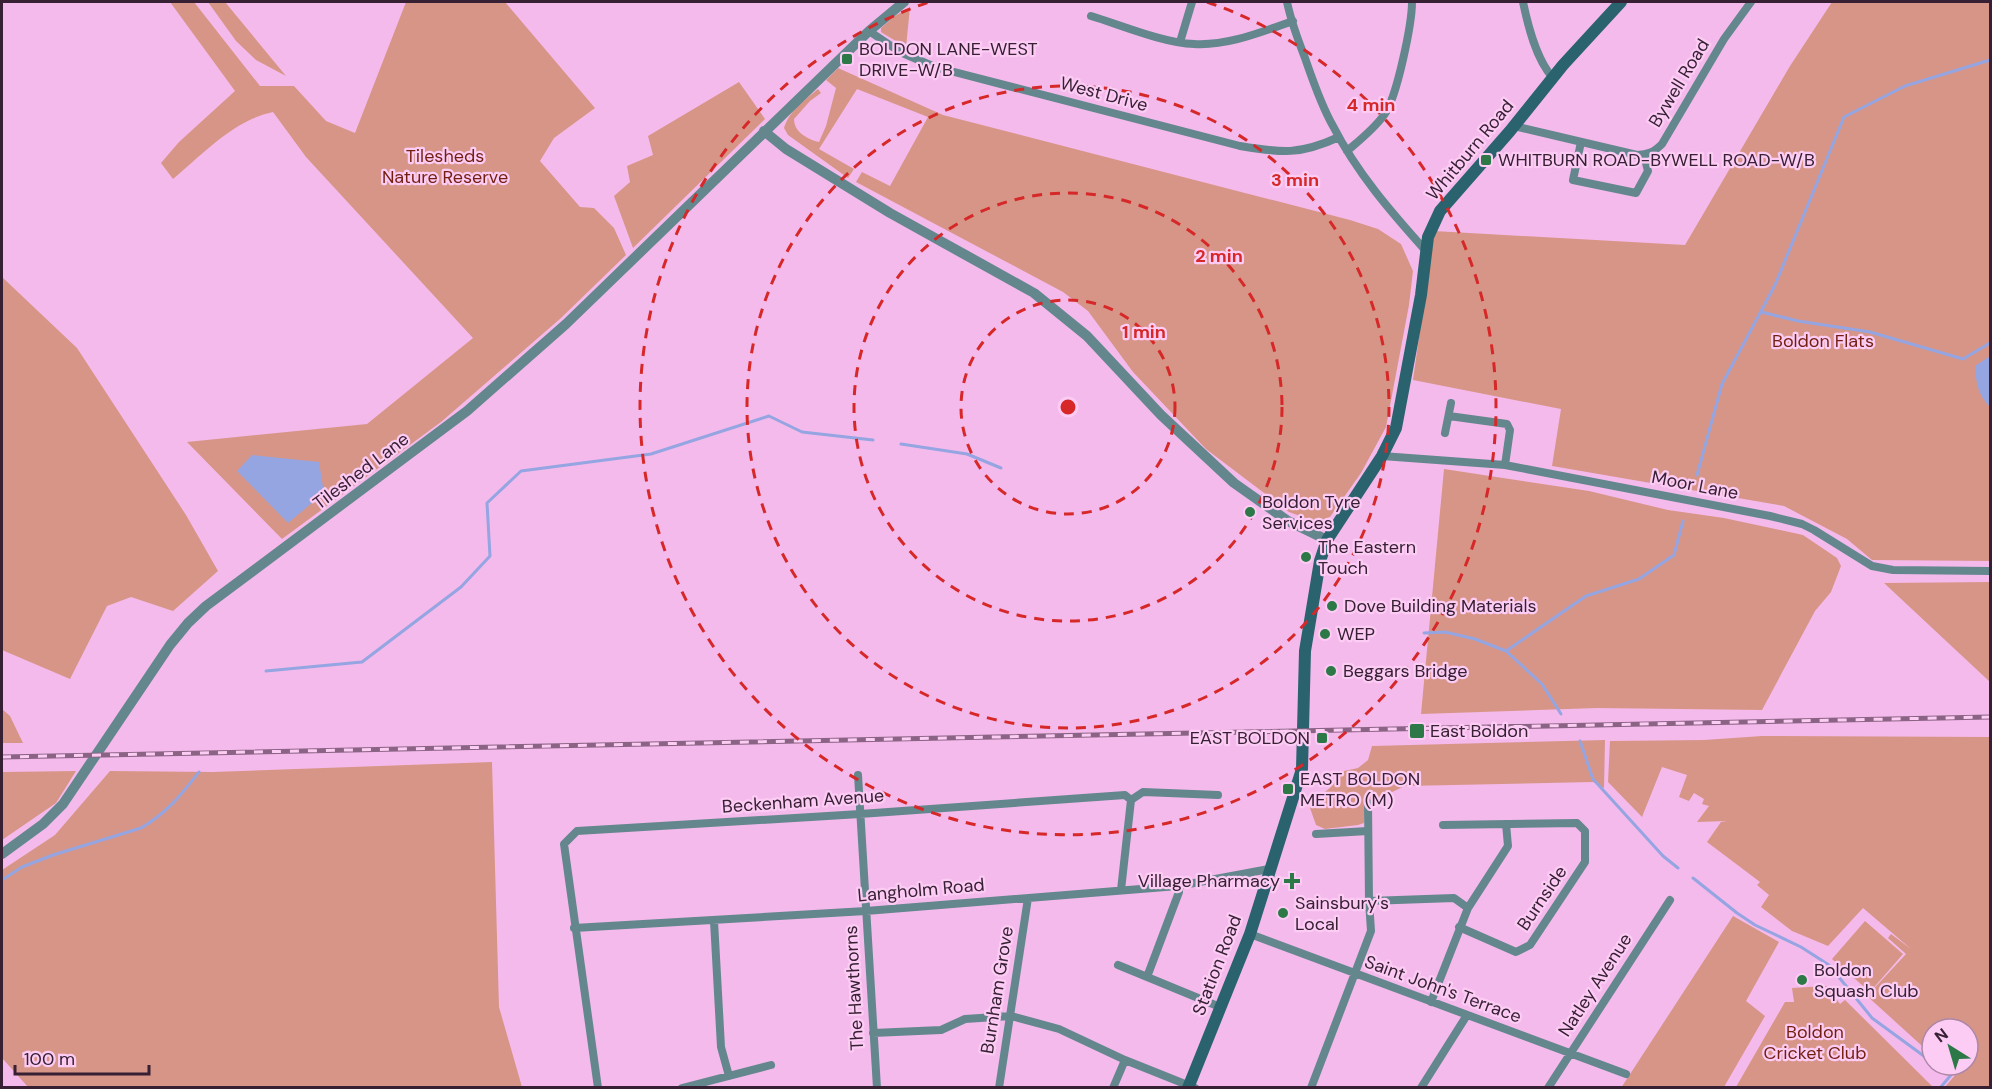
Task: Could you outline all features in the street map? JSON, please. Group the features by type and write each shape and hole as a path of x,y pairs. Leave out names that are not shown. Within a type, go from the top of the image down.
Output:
{"main road":[{"name":"Whitburn Road","path":"1327,540 1382,456 1396,428 1421,295 1428,237 1440,211 1621,2"},
{"name":"Station Road","path":"1190,1087 1250,934 1302,769 1305,651 1320,561 1327,540"}],"street":[{"name":"Tileshed Lane","path":"2,854 43,824 63,804 170,645 188,623 206,606 467,411 566,324 869,30 904,2"},
{"path":"1180,42 1192,2"},
{"path":"1287,2 1318,94 1347,151 1376,193 1426,251"},
{"path":"1347,151 1373,128 1392,103 1397,88 1412,2"},
{"path":"1523,2 1531,33 1543,64 1553,78"},
{"name":"Bywell Road","path":"1644,155 1655,151 1662,144 1724,39 1751,2"},
{"path":"1091,16 1194,44 1219,43 1243,38 1293,21"},
{"name":"West Drive","path":"869,30 900,52 935,67 1240,146 1280,152 1297,151 1319,146 1339,136"},
{"path":"1514,126 1644,155 1648,171 1636,193 1573,180 1581,142"},
{"path":"764,131 786,149 890,213 1034,293 1087,336 1161,415 1234,483 1288,521 1327,540"},
{"path":"1445,433 1451,403"},
{"path":"1449,416 1507,424 1509,430 1505,465"},
{"name":"Moor Lane","path":"1382,456 1505,465 1790,521 1814,530 1863,562 1881,568 1990,571"},
{"name":"The Hawthorns","path":"858,775 877,1088"},
{"path":"1121,890 1131,800 1143,792 1218,795"},
{"name":"Beckenham Avenue","path":"574,928 564,844 577,831 1125,795 1131,800"},
{"path":"1311,1088 1371,931 1368,803"},
{"name":"Burnside","path":"1443,825 1577,823 1585,831 1585,862 1530,945 1516,952 1459,927"},
{"path":"1431,1002 1468,908 1508,846 1506,824"},
{"path":"1316,834 1368,831"},
{"name":"Langholm Road","path":"574,928 866,911 1178,886 1269,869"},
{"path":"1147,977 1179,892 1178,886"},
{"name":"Burnham Grove","path":"999,1088 1028,898"},
{"path":"1369,901 1454,898 1468,908"},
{"name":"Natley Avenue","path":"1548,1088 1670,900"},
{"path":"714,921 721,1047 729,1076"},
{"path":"574,928 598,1088"},
{"name":"Saint John's Terrace","path":"1250,934 1626,1074"},
{"path":"1118,965 1220,1007"},
{"path":"1421,1088 1467,1015"},
{"path":"873,1034 941,1030 965,1019 1011,1016 1059,1029 1190,1087"},
{"path":"1113,1088 1125,1060"},
{"path":"682,1088 771,1065"}],"green space":[{"name":"Tilesheds Nature Reserve","path":"170,2 194,2 260,86 294,86 326,121 355,133 406,2 505,2 595,108 554,138 540,161 580,207 594,208 614,228 626,255 561,318 441,422 282,539 187,442 367,424 473,338 306,157 273,112 245,122 232,130 173,179 161,163 179,142 235,91"},
{"path":"208,2 225,2 286,76 256,60 236,41"},
{"name":"Boldon Flats","path":"1832,2 1990,2 1990,561 1872,560 1847,539 1784,506 1552,466 1561,409 1413,380 1434,231 1685,245 1790,66"},
{"path":"910,7 906,47 881,32 881,28"},
{"path":"838,68 943,115 1350,220 1378,229 1401,244 1413,271 1409,305 1386,427 1361,473 1330,517 1317,522 1289,512 1206,449 1133,372 1088,311 1063,292 856,182 862,172 890,186 928,117 857,89 819,149 854,169 848,178 788,135 784,128 786,122 798,106 818,89 821,93 810,101 794,119 796,128 802,134 819,142 826,126 836,88 826,80"},
{"path":"739,82 765,119 633,248 614,196 630,182 627,166 653,155 648,136"},
{"path":"2,277 77,348 186,515 218,571 173,611 131,597 107,606 70,679 2,650"},
{"path":"1444,469 1589,491 1668,510 1724,518 1803,535 1837,558 1841,566 1831,592 1815,611 1762,710 1597,708 1421,714"},
{"path":"1990,582 1990,682 1884,583"},
{"path":"2,709 10,716 23,743 2,743"},
{"path":"1762,736 1990,737 1990,1087 1945,1087 1953,1077 1980,1077 1980,1017 1920,1017 1920,1044 1867,996 1906,954 1888,938 1891,934 1911,949 1863,908 1828,946 1792,931 1761,907 1769,895 1757,885 1760,882 1707,842 1721,822 1727,821 1697,822 1709,806 1702,804 1704,799 1694,793 1689,801 1679,797 1687,775 1662,767 1642,817 1608,782 1610,741 1704,740"},
{"path":"1605,740 1604,788 1593,782 1405,786 1375,800 1366,799 1364,823 1325,829 1316,825 1310,808 1315,799 1330,788 1344,771 1358,768 1368,760 1372,746"},
{"path":"492,762 499,1007 522,1087 28,1087 2,1058 2,870 55,835 110,771 213,772"},
{"path":"76,771 56,803 2,840 2,772"},
{"path":"1733,916 1779,942 1746,1001 1765,1016 1724,1087 1621,1088"},
{"path":"1865,921 1903,954 1870,992 1832,959"},
{"name":"Boldon Cricket Club","path":"1827,986 1840,1004 1845,1000 1920,1074 1920,1077 1933,1087 1736,1087 1785,1002 1794,1002 1792,988"}],"water":[{"path":"1990,356 1990,407 1978,388 1975,366"},
{"path":"252,455 319,462 324,493 288,523 237,471"}],"waterway":[{"path":"1697,475 1722,384 1775,285 1844,117 1905,86 1990,60"},
{"path":"1761,312 1798,321 1870,332 1963,359 1990,343"},
{"path":"266,671 362,662 461,587 490,556 487,503 521,471 651,454 769,416 802,432 873,440"},
{"path":"901,444 967,454 1001,468"},
{"path":"1506,651 1586,596 1639,579 1674,555 1683,521"},
{"path":"1424,633 1445,632 1475,639 1506,651 1542,684 1561,714"},
{"path":"1580,741 1593,779 1663,856 1678,868"},
{"path":"2,880 22,867 53,855 141,828 166,810 199,772"},
{"path":"1693,878 1755,925 1801,947 1829,965 1872,1018 1920,1053"},
{"path":"1940,1088 1949,1077"}],"railway":[{"path":"2,757 1990,717"}],"place":[{"name":"BOLDON LANE-WEST DRIVE-W/B","path":"847,59"},
{"name":"WHITBURN ROAD-BYWELL ROAD-W/B","path":"1486,160"},
{"name":"Boldon Tyre Services","path":"1250,512"},
{"name":"The Eastern Touch","path":"1306,557"},
{"name":"Dove Building Materials","path":"1332,606"},
{"name":"WEP","path":"1325,634"},
{"name":"Beggars Bridge","path":"1331,671"},
{"name":"East Boldon","path":"1417,731"},
{"name":"EAST BOLDON","path":"1322,738"},
{"name":"EAST BOLDON METRO (M)","path":"1288,789"},
{"name":"Village Pharmacy","path":"1292,881"},
{"name":"Sainsbury's Local","path":"1283,913"},
{"name":"Boldon Squash Club","path":"1802,980"}]}
